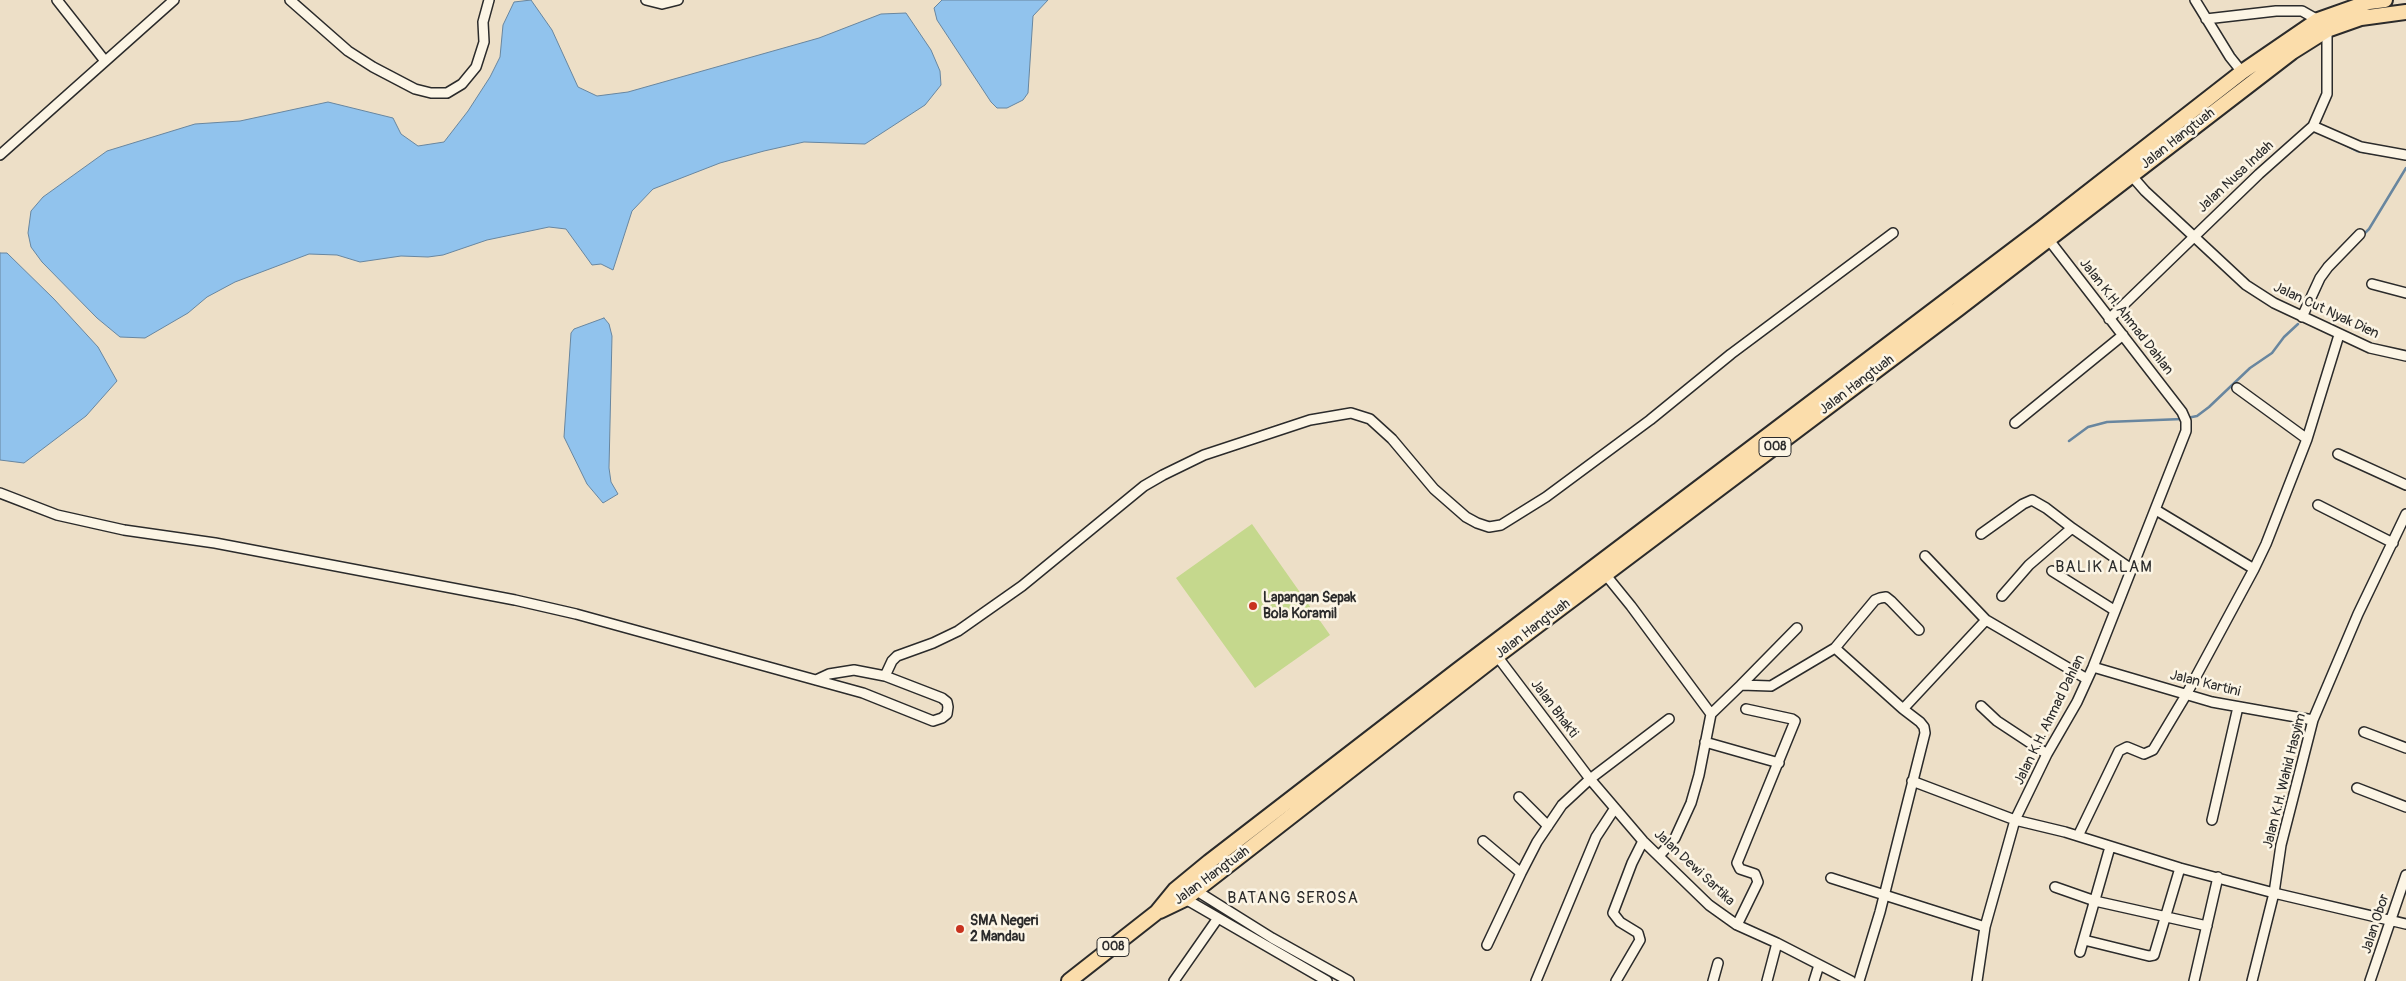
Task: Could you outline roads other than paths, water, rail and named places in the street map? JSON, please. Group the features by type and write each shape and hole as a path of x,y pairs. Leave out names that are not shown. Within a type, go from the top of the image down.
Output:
{"highway":[{"name":"Jalan Hangtuah","path":"1069,981 1185,891 1409,726 1497,656 1979,285 2242,72 2369,1 2385,0"},
{"name":"Jalan Hangtuah","path":"1185,891 1399,716 1979,285 2050,240 2131,175 2292,52 2323,25 2406,12"},
{"path":"1399,716 1409,726"}],"street":[{"path":"57,0 105,61"},
{"path":"0,155 174,0"},
{"path":"290,0 348,51 372,67 415,89 431,93 447,93 462,84 476,67 484,42 483,22 489,0"},
{"path":"646,0 662,4 678,0"},
{"path":"2195,0 2242,72"},
{"path":"2206,18 2276,11 2302,11 2309,13 2323,25"},
{"name":"Jalan Nusa Indah","path":"2109,319 2194,236 2313,126 2327,94 2323,25"},
{"path":"2313,126 2360,147 2406,155"},
{"name":"Jalan Cut Nyak Dien","path":"2131,175 2145,191 2246,284 2274,304 2370,348 2406,356"},
{"path":"885,676 897,656 933,643 958,631 1022,586 1144,486 1162,475 1204,455 1310,420 1351,413 1370,419 1392,440 1434,489 1466,516 1477,523 1489,527 1500,525 1546,497 1643,426 1746,342 1893,233"},
{"path":"2302,317 2324,272 2360,234"},
{"name":"Jalan K.H. Ahmad Dahlan","path":"1977,981 1986,927 2015,820 2047,754 2077,702 2093,667 2186,431 2186,421 2182,412 2050,240"},
{"path":"2372,284 2406,293"},
{"path":"2015,423 2123,335"},
{"path":"2078,836 2119,750 2127,747 2144,754 2154,750 2186,695 2254,568 2266,544 2307,439 2339,335"},
{"path":"2237,388 2307,439"},
{"path":"2338,454 2406,485"},
{"path":"1,495 56,515 124,530 215,543 515,600 658,636 740,660 863,693 933,721 938,721 947,714 947,702 942,698 885,676 854,670 829,674 816,680"},
{"path":"1981,534 2023,504 2032,500 2046,508 2131,570"},
{"path":"2318,505 2393,543"},
{"path":"2156,510 2254,568"},
{"name":"Jalan K.H. Wahid Hasyim","path":"2252,981 2274,893 2281,845 2313,720 2358,614 2406,514"},
{"path":"2002,596 2029,565 2072,528"},
{"path":"1925,556 1986,620 2087,679"},
{"path":"2052,571 2114,610"},
{"path":"1605,574 1711,714"},
{"path":"1741,685 1771,686 1835,648 1875,600 1880,598 1886,597 1891,601 1919,630"},
{"path":"1903,709 1986,620"},
{"path":"1659,856 1674,838 1691,803 1711,714 1797,628"},
{"path":"1835,648 1920,722 1925,731 1884,896 1859,981"},
{"name":"Jalan Bhakti","path":"1497,656 1590,779"},
{"name":"Jalan Kartini","path":"2093,667 2186,695 2238,707 2313,720"},
{"path":"1982,706 1997,721 2047,754"},
{"path":"2212,820 2238,707"},
{"path":"1737,925 1758,882 1755,874 1740,869 1737,863 1795,720 1746,709"},
{"path":"1487,944 1521,872 1562,805 1590,779 1669,719"},
{"path":"2364,732 2406,748"},
{"path":"1705,742 1779,763"},
{"name":"Jalan Dewi Sartika","path":"1590,779 1643,841 1709,905 1737,925 1851,981"},
{"path":"1912,781 2015,820 2078,836 2180,868 2274,893 2406,924"},
{"path":"2357,788 2406,807"},
{"path":"1519,796 1548,826"},
{"path":"1536,981 1596,837 1615,808"},
{"path":"1483,841 1521,872"},
{"path":"1616,981 1640,940 1640,935 1620,922 1613,913 1632,863 1643,841"},
{"path":"2080,952 2110,847"},
{"path":"2084,940 2152,956 2156,952 2180,868"},
{"name":"Jalan Obor","path":"2370,981 2406,875"},
{"path":"2194,981 2218,877"},
{"path":"1831,878 1986,927"},
{"path":"2055,888 2095,901 2207,926"},
{"path":"1185,891 1218,918 1327,981"},
{"path":"1185,891 1272,938 1339,978 1349,981"},
{"path":"1174,981 1218,918"},
{"path":"1767,981 1777,943"},
{"path":"1713,981 1718,964"},
{"path":"1814,981 1819,965"}],"water":[{"path":"531,0 552,30 578,87 597,96 628,92 819,38 881,14 906,13 931,50 940,71 941,85 925,105 865,144 804,142 720,163 653,189 632,211 613,270 601,264 592,265 566,229 549,227 487,240 443,255 428,257 401,256 360,262 337,255 309,254 235,282 207,297 188,313 145,338 120,337 97,318 42,262 31,247 28,233 31,211 43,197 107,151 195,124 240,121 328,102 393,118 401,134 418,146 444,142 468,111 490,77 500,57 503,25 514,2"},
{"path":"942,0 1048,0 1033,16 1028,93 1023,100 1007,108 997,108 991,102 937,20 934,8"},
{"path":"0,253 7,253 54,299 98,347 117,381 86,416 24,463 0,460"},
{"path":"604,318 609,324 612,336 609,468 611,482 618,494 603,503 587,484 564,437 571,333 574,329"}],"waterway":[{"path":"2337,141 2357,151 2382,155"},
{"path":"2362,236 2369,229 2406,168"},
{"path":"2311,309 2325,277"},
{"path":"2187,418 2197,416 2209,407 2250,368 2272,353 2284,337 2298,324"},
{"path":"2069,441 2088,427 2107,422 2182,419"}],"place":[{"name":"Lapangan Sepak Bola Koramil","path":"1253,606"},
{"name":"SMA Negeri 2 Mandau","path":"960,929"}],"district":[{"name":"BALIK ALAM","path":"2104,568"},
{"name":"BATANG SEROSA","path":"1293,899"}]}
